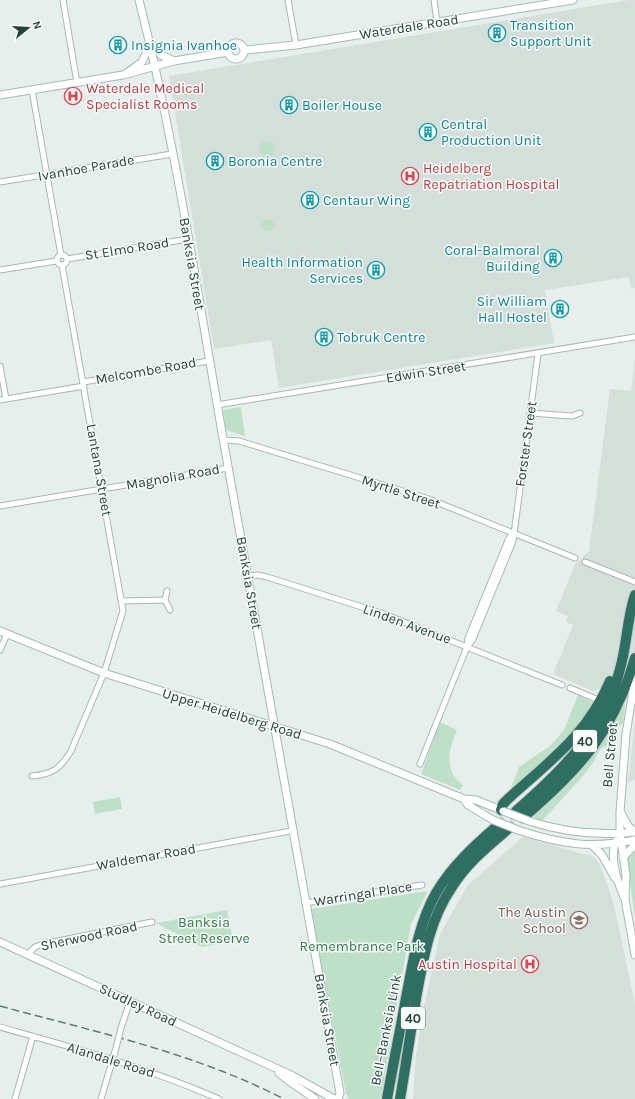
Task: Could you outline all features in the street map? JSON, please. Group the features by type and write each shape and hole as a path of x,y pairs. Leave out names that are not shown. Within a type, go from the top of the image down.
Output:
{"highway":[{"name":"40","path":"516,811 558,773 595,727 614,689 625,650 635,595"},
{"path":"502,811 503,804 571,743 588,721 600,701 625,650"},
{"name":"40","path":"528,818 570,776 596,742 621,699 635,658"},
{"name":"Bell–Banksia Link","path":"387,1099 415,951 427,912 437,893 467,852 501,825"},
{"name":"Bell–Banksia Link","path":"400,1099 424,956 433,921 447,894 501,825"}],"street":[{"path":"63,0 77,83"},
{"name":"Banksia Street","path":"134,0 147,50 155,67"},
{"name":"Banksia Street","path":"139,0 150,41 188,239 292,831 340,1093 338,1099"},
{"path":"288,0 296,45"},
{"path":"434,0 437,22"},
{"name":"Waterdale Road","path":"245,50 296,45 573,0"},
{"path":"150,41 161,55 174,61"},
{"path":"235,42 243,45 245,50 239,59 233,58 228,52 230,45 235,42"},
{"path":"123,75 142,62 147,50"},
{"path":"0,95 123,75 174,61 228,52"},
{"path":"0,270 56,261 60,255 32,90"},
{"name":"Ivanhoe Parade","path":"0,182 172,154"},
{"name":"St Elmo Road","path":"67,259 188,239"},
{"path":"56,261 59,265 65,264 67,259 60,255"},
{"name":"Lantana Street","path":"32,776 48,774 56,770 64,762 71,751 104,673 123,611 62,265"},
{"name":"Edwin Street","path":"217,405 538,354 635,337"},
{"name":"Forster Street","path":"420,764 467,647 468,638 509,538 513,533 538,354"},
{"name":"Melcombe Road","path":"0,400 209,361"},
{"path":"0,366 6,399"},
{"path":"530,413 572,416 580,412"},
{"name":"Myrtle Street","path":"223,440 239,441 429,499 574,558"},
{"name":"Magnolia Road","path":"0,506 228,468"},
{"path":"586,562 635,582"},
{"name":"Linden Avenue","path":"248,576 258,575 267,577 384,614 562,685"},
{"path":"167,591 165,600 170,610"},
{"path":"122,601 165,600"},
{"path":"0,650 4,632"},
{"name":"Upper Heidelberg Road","path":"4,632 104,673 275,728 330,744 464,799 480,802 502,811 573,831 620,833 635,832"},
{"name":"Bell Street","path":"618,843 620,833 620,812 626,734 635,679"},
{"path":"570,688 600,701"},
{"name":"Upper Heidelberg Road","path":"464,799 468,805 501,825 557,842 592,845 635,840"},
{"path":"480,802 483,810 481,814"},
{"path":"501,825 502,811"},
{"path":"620,812 628,826 635,832"},
{"name":"Waldemar Road","path":"0,884 292,831"},
{"path":"618,843 613,856 619,886"},
{"path":"618,843 623,857 626,875 625,899 635,955"},
{"path":"592,845 604,857 625,899"},
{"path":"623,857 635,845"},
{"name":"Warringal Place","path":"305,903 422,885"},
{"name":"Sherwood Road","path":"28,954 35,947 43,944 152,922"},
{"name":"Studley Road","path":"0,942 276,1070 292,1076 334,1099"},
{"path":"101,1099 130,1001"},
{"name":"Alandale Road","path":"0,1027 170,1078 219,1099"},
{"path":"15,1099 34,1036"},
{"name":"Studley Road","path":"276,1070 315,1099"}],"shaded area":[{"name":"Heidelberg Repatriation Hospital","path":"635,0 635,288 631,289 629,277 545,290 554,343 279,388 271,340 214,349 169,76"},
{"path":"635,359 635,675 593,691 553,674 573,625 566,622 568,616 556,611 575,564 589,551 610,389 631,391"},
{"path":"635,719 635,780 628,782"},
{"name":"Austin Hospital","path":"523,837 594,857 600,865 613,901 635,1007 635,1099 413,1099 416,1055 423,1011 440,934 468,885"}],"green space":[{"path":"267,141 273,143 275,149 273,155 267,157 261,155 259,149 261,143"},
{"path":"266,219 270,219 274,225 270,231 266,231 262,227 262,223"},
{"path":"241,407 245,436 226,430 223,410"},
{"path":"578,695 594,703 581,728 509,793 519,767 550,746 564,730"},
{"path":"623,705 625,705 623,723 614,731 611,748 605,746 601,749 587,771 542,821 532,816 579,773 606,735"},
{"path":"440,722 457,730 450,752 450,766 452,773 463,785 460,790 421,774"},
{"path":"120,797 122,809 95,814 93,802"},
{"path":"635,848 635,920 627,858"},
{"name":"Remembrance Park","path":"428,891 411,924 381,1097 379,1099 349,1099 346,1094 311,909"},
{"name":"Banksia Street Reserve","path":"227,910 233,941 202,947 156,923"}],"tunnel":[{"path":"497,826 516,811"},
{"path":"507,830 526,815"}],"railway":[{"path":"0,1006 109,1035 180,1056 250,1083 284,1099"}],"place":[{"name":"Transition Support Unit","path":"497,33"},
{"name":"Insignia Ivanhoe","path":"118,45"},
{"name":"Waterdale Medical Specialist Rooms","path":"73,96"},
{"name":"Boiler House","path":"289,105"},
{"name":"Central Production Unit","path":"428,132"},
{"name":"Boronia Centre","path":"215,161"},
{"name":"Heidelberg Repatriation Hospital","path":"410,176"},
{"name":"Centaur Wing","path":"310,200"},
{"name":"Coral-Balmoral Building","path":"553,258"},
{"name":"Health Information Services","path":"376,270"},
{"name":"Sir William Hall Hostel","path":"560,309"},
{"name":"Tobruk Centre","path":"324,337"},
{"name":"The Austin School","path":"579,920"},
{"name":"Austin Hospital","path":"530,964"}]}
